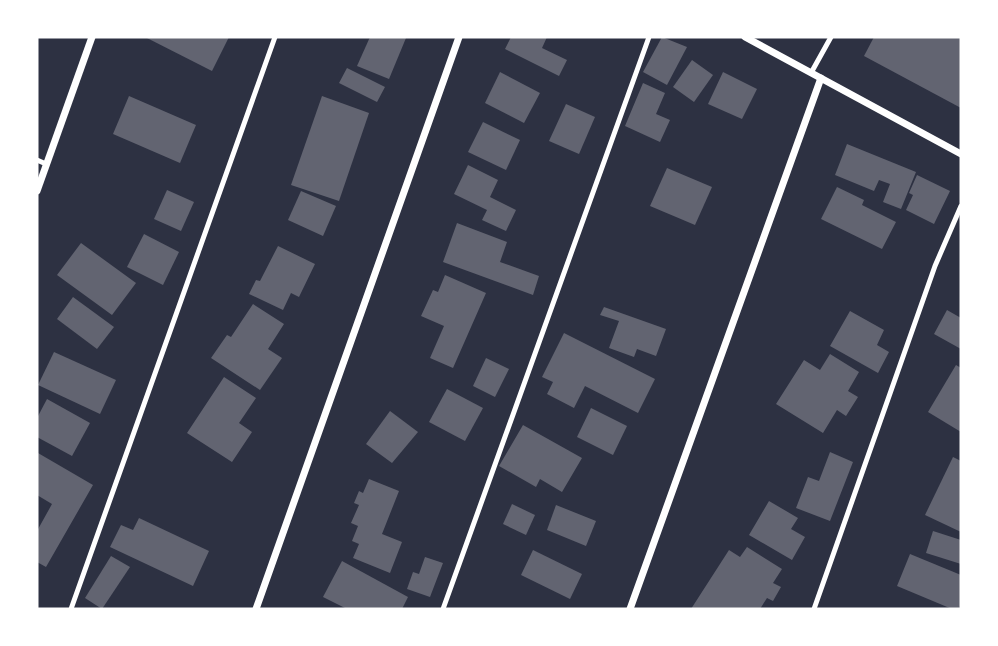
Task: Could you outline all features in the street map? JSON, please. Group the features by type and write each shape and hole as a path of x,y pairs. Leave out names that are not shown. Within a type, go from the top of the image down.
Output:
{"street":[{"path":"37,191 92,37"},
{"path":"256,609 460,37"},
{"path":"745,37 961,154"},
{"path":"630,609 821,78"}],"lane":[{"path":"71,609 275,37"},
{"path":"443,609 649,37"},
{"path":"811,72 831,37"},
{"path":"37,160 46,164"},
{"path":"814,609 935,266 961,206"}],"building":[{"path":"145,37 229,37 212,71"},
{"path":"370,37 406,38 389,79 357,66"},
{"path":"511,37 547,37 542,48 567,60 559,76 505,49"},
{"path":"662,37 687,47 667,85 643,72"},
{"path":"874,37 961,37 961,108 864,56"},
{"path":"692,60 713,75 694,102 673,87"},
{"path":"347,68 385,87 377,102 339,83"},
{"path":"500,72 540,93 524,123 485,103"},
{"path":"723,72 757,89 742,119 708,104"},
{"path":"643,83 665,93 656,114 670,120 660,142 625,126"},
{"path":"129,96 196,125 180,163 113,134"},
{"path":"322,96 369,113 339,201 291,185"},
{"path":"566,104 595,117 579,154 549,141"},
{"path":"483,122 520,140 506,170 468,152"},
{"path":"847,144 916,172 901,209 883,202 890,184 879,180 874,191 835,175"},
{"path":"468,165 498,180 490,197 516,210 506,231 482,220 487,210 454,194"},
{"path":"667,168 712,187 695,225 650,206"},
{"path":"917,175 950,191 934,224 906,210 913,195 909,193"},
{"path":"837,187 864,200 862,205 896,222 882,249 821,219"},
{"path":"167,190 194,202 181,231 154,219"},
{"path":"301,191 336,206 323,236 288,220"},
{"path":"457,223 507,242 500,262 539,276 533,295 443,262"},
{"path":"144,234 179,252 163,285 127,267"},
{"path":"81,243 136,283 112,315 57,275"},
{"path":"278,246 315,264 299,297 291,293 283,310 249,294 256,280 260,281"},
{"path":"445,275 486,293 453,368 430,358 444,326 421,316 433,290 438,292"},
{"path":"73,297 114,327 97,349 57,319"},
{"path":"253,304 284,324 268,349 282,358 260,390 211,358 227,335 231,337"},
{"path":"604,307 666,329 656,356 637,349 634,357 609,348 619,321 600,315"},
{"path":"947,310 961,318 961,349 934,334"},
{"path":"850,311 884,330 877,345 889,352 878,373 830,346"},
{"path":"564,333 655,379 638,413 585,386 574,408 547,394 553,382 542,377"},
{"path":"54,352 116,380 100,414 38,385"},
{"path":"830,354 859,372 848,391 858,397 846,416 837,410 823,433 776,404 804,360 820,370"},
{"path":"486,358 509,369 495,397 473,386"},
{"path":"956,365 961,368 961,432 928,412"},
{"path":"224,377 256,398 239,423 252,432 232,462 187,433"},
{"path":"447,389 483,408 465,441 429,422"},
{"path":"47,399 90,423 72,456 37,437 37,418"},
{"path":"591,408 627,426 613,455 577,437"},
{"path":"390,411 418,432 392,463 366,444"},
{"path":"523,425 582,458 562,492 540,479 536,487 499,466"},
{"path":"830,452 853,462 830,521 796,508 808,477 819,481"},
{"path":"38,453 93,485 46,567 37,562 37,531 52,504 37,495"},
{"path":"953,457 961,461 961,532 925,515"},
{"path":"369,479 399,491 382,534 402,542 390,573 353,558 359,544 352,541 358,526 351,523 359,505 354,503 359,491 363,493"},
{"path":"769,501 798,518 791,529 805,537 792,560 749,535"},
{"path":"512,504 535,515 526,535 503,524"},
{"path":"556,505 596,521 586,546 547,530"},
{"path":"139,518 209,551 193,586 110,547 121,525 133,530"},
{"path":"933,531 961,540 961,564 926,553"},
{"path":"747,547 782,569 773,583 781,587 773,601 767,598 760,609 691,609 729,550 740,557"},
{"path":"533,550 582,574 570,599 521,575"},
{"path":"910,554 961,575 959,609 952,609 897,586"},
{"path":"111,556 130,567 102,609 85,598"},
{"path":"425,557 443,563 430,597 407,589 413,572 419,574"},
{"path":"342,561 408,597 402,609 347,609 323,597"}]}
